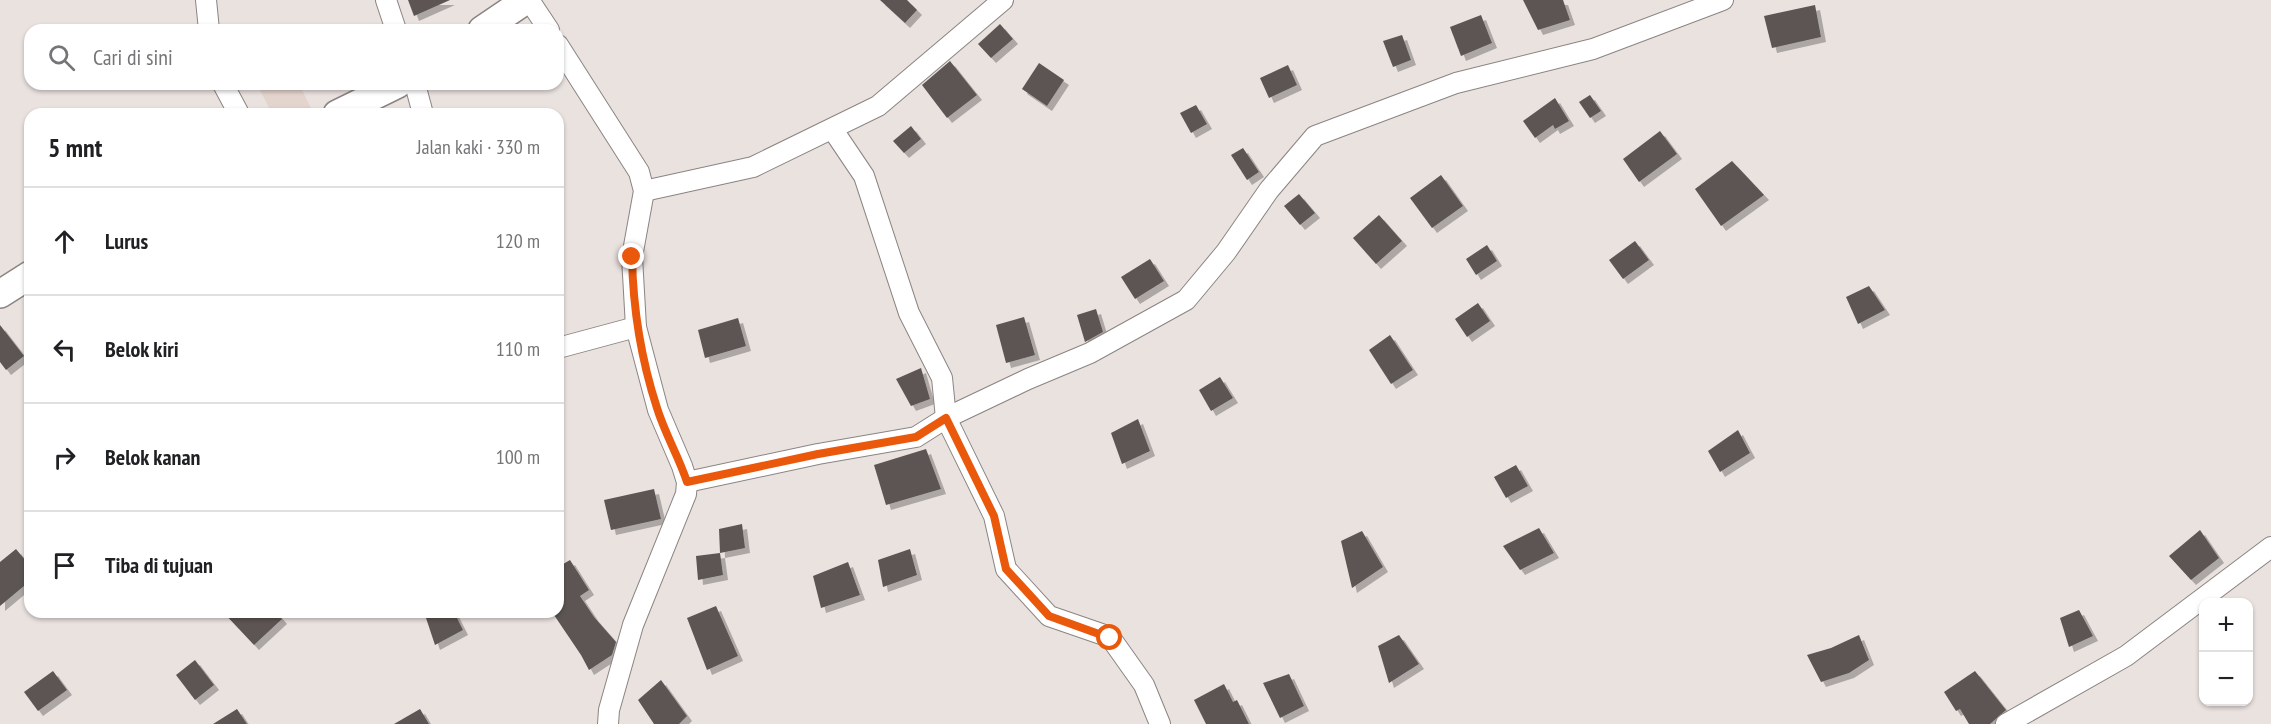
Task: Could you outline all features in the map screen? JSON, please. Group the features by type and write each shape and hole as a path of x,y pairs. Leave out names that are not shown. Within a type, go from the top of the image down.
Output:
{"street":[{"path":"206,0 208,24"},
{"path":"386,0 394,24"},
{"path":"491,24 527,0 545,24"},
{"path":"644,191 753,167 878,106 1001,0"},
{"path":"687,482 818,454 916,437 946,418 1028,379 1090,353 1186,300 1226,252 1269,189 1315,136 1456,82 1593,49 1723,0"},
{"path":"564,54 639,172 644,191 632,257 636,327 658,410 687,482 686,494 633,625 609,710 608,724"},
{"path":"226,90 236,108"},
{"path":"349,108 386,90"},
{"path":"417,90 421,108"},
{"path":"833,129 864,176 909,313 942,378 946,418 994,516 1006,569 1049,616 1110,638 1144,685 1160,724"},
{"path":"0,294 24,279"},
{"path":"564,346 636,327"},
{"path":"2006,724 2126,656 2271,547"}],"shaded area":[{"path":"260,90 302,90 311,108 269,108"}],"building":[{"path":"408,0 450,0 414,16"},
{"path":"880,0 907,0 917,10 905,23"},
{"path":"1523,0 1563,0 1570,20 1538,30"},
{"path":"1815,5 1821,37 1772,48 1764,16"},
{"path":"1481,15 1492,43 1461,56 1450,27"},
{"path":"1000,24 1013,39 991,58 978,44"},
{"path":"1402,35 1411,60 1393,67 1383,41"},
{"path":"950,61 977,95 947,118 922,85"},
{"path":"1039,63 1064,80 1047,106 1022,89"},
{"path":"1288,65 1297,85 1269,98 1260,78"},
{"path":"1590,95 1601,111 1590,118 1579,102"},
{"path":"1555,98 1569,121 1555,129 1553,125 1535,138 1523,121"},
{"path":"1196,105 1207,124 1191,133 1180,113"},
{"path":"911,126 921,139 904,153 893,141"},
{"path":"1660,131 1677,154 1639,182 1623,159"},
{"path":"1243,148 1259,172 1247,180 1231,155"},
{"path":"1732,161 1764,195 1721,226 1695,189"},
{"path":"1441,175 1463,206 1432,228 1410,198"},
{"path":"1299,194 1315,213 1300,225 1284,206"},
{"path":"1379,215 1402,241 1376,264 1353,238"},
{"path":"1635,241 1649,260 1623,279 1609,260"},
{"path":"1487,245 1497,261 1476,275 1466,259"},
{"path":"1150,259 1164,281 1135,299 1121,277"},
{"path":"1869,286 1885,310 1858,324 1846,297"},
{"path":"1478,303 1490,321 1467,337 1455,319"},
{"path":"1096,309 1103,332 1085,342 1077,315"},
{"path":"1024,317 1035,355 1006,363 996,325"},
{"path":"738,318 746,346 705,358 698,330"},
{"path":"0,325 24,356 6,370 0,362"},
{"path":"1390,335 1413,370 1391,384 1369,350"},
{"path":"921,368 930,399 911,406 896,379"},
{"path":"1220,377 1233,398 1211,411 1199,390"},
{"path":"1138,419 1150,451 1122,464 1111,433"},
{"path":"1738,430 1750,453 1720,472 1708,451"},
{"path":"926,449 941,489 886,505 874,465"},
{"path":"1516,465 1528,486 1506,498 1494,477"},
{"path":"654,489 661,519 611,530 604,500"},
{"path":"742,524 745,548 720,553 719,529"},
{"path":"1539,528 1554,553 1520,570 1503,546"},
{"path":"2200,530 2219,558 2191,580 2169,556"},
{"path":"1362,531 1383,567 1352,588 1341,541"},
{"path":"16,549 24,559 24,586 0,606 0,562"},
{"path":"910,549 917,575 883,587 878,560"},
{"path":"720,553 723,575 698,580 696,556"},
{"path":"570,560 589,590 580,596 594,617 616,642 612,655 589,670 556,618 564,618 564,564"},
{"path":"848,562 860,595 821,608 813,576"},
{"path":"716,606 738,656 707,670 687,618"},
{"path":"2079,610 2093,636 2069,647 2060,618"},
{"path":"229,618 281,618 282,619 254,645"},
{"path":"426,618 457,618 463,630 435,645"},
{"path":"1399,635 1419,664 1389,683 1378,646"},
{"path":"1859,635 1869,660 1849,673 1821,682 1807,655 1831,648"},
{"path":"195,660 214,685 195,700 176,675"},
{"path":"53,671 67,690 38,711 24,692"},
{"path":"1975,671 2006,710 1990,724 1969,724 1960,709 1956,711 1944,692"},
{"path":"1289,674 1304,706 1280,718 1263,683"},
{"path":"661,680 687,716 679,724 654,724 638,700"},
{"path":"1224,684 1233,702 1237,700 1249,724 1206,724 1194,700"},
{"path":"237,709 247,724 213,724"},
{"path":"420,709 429,724 394,724"}],"route":[{"path":"632,257 636,327 658,410 687,482 818,454 916,437 946,418 994,516 1006,569 1049,616 1110,638"}]}
